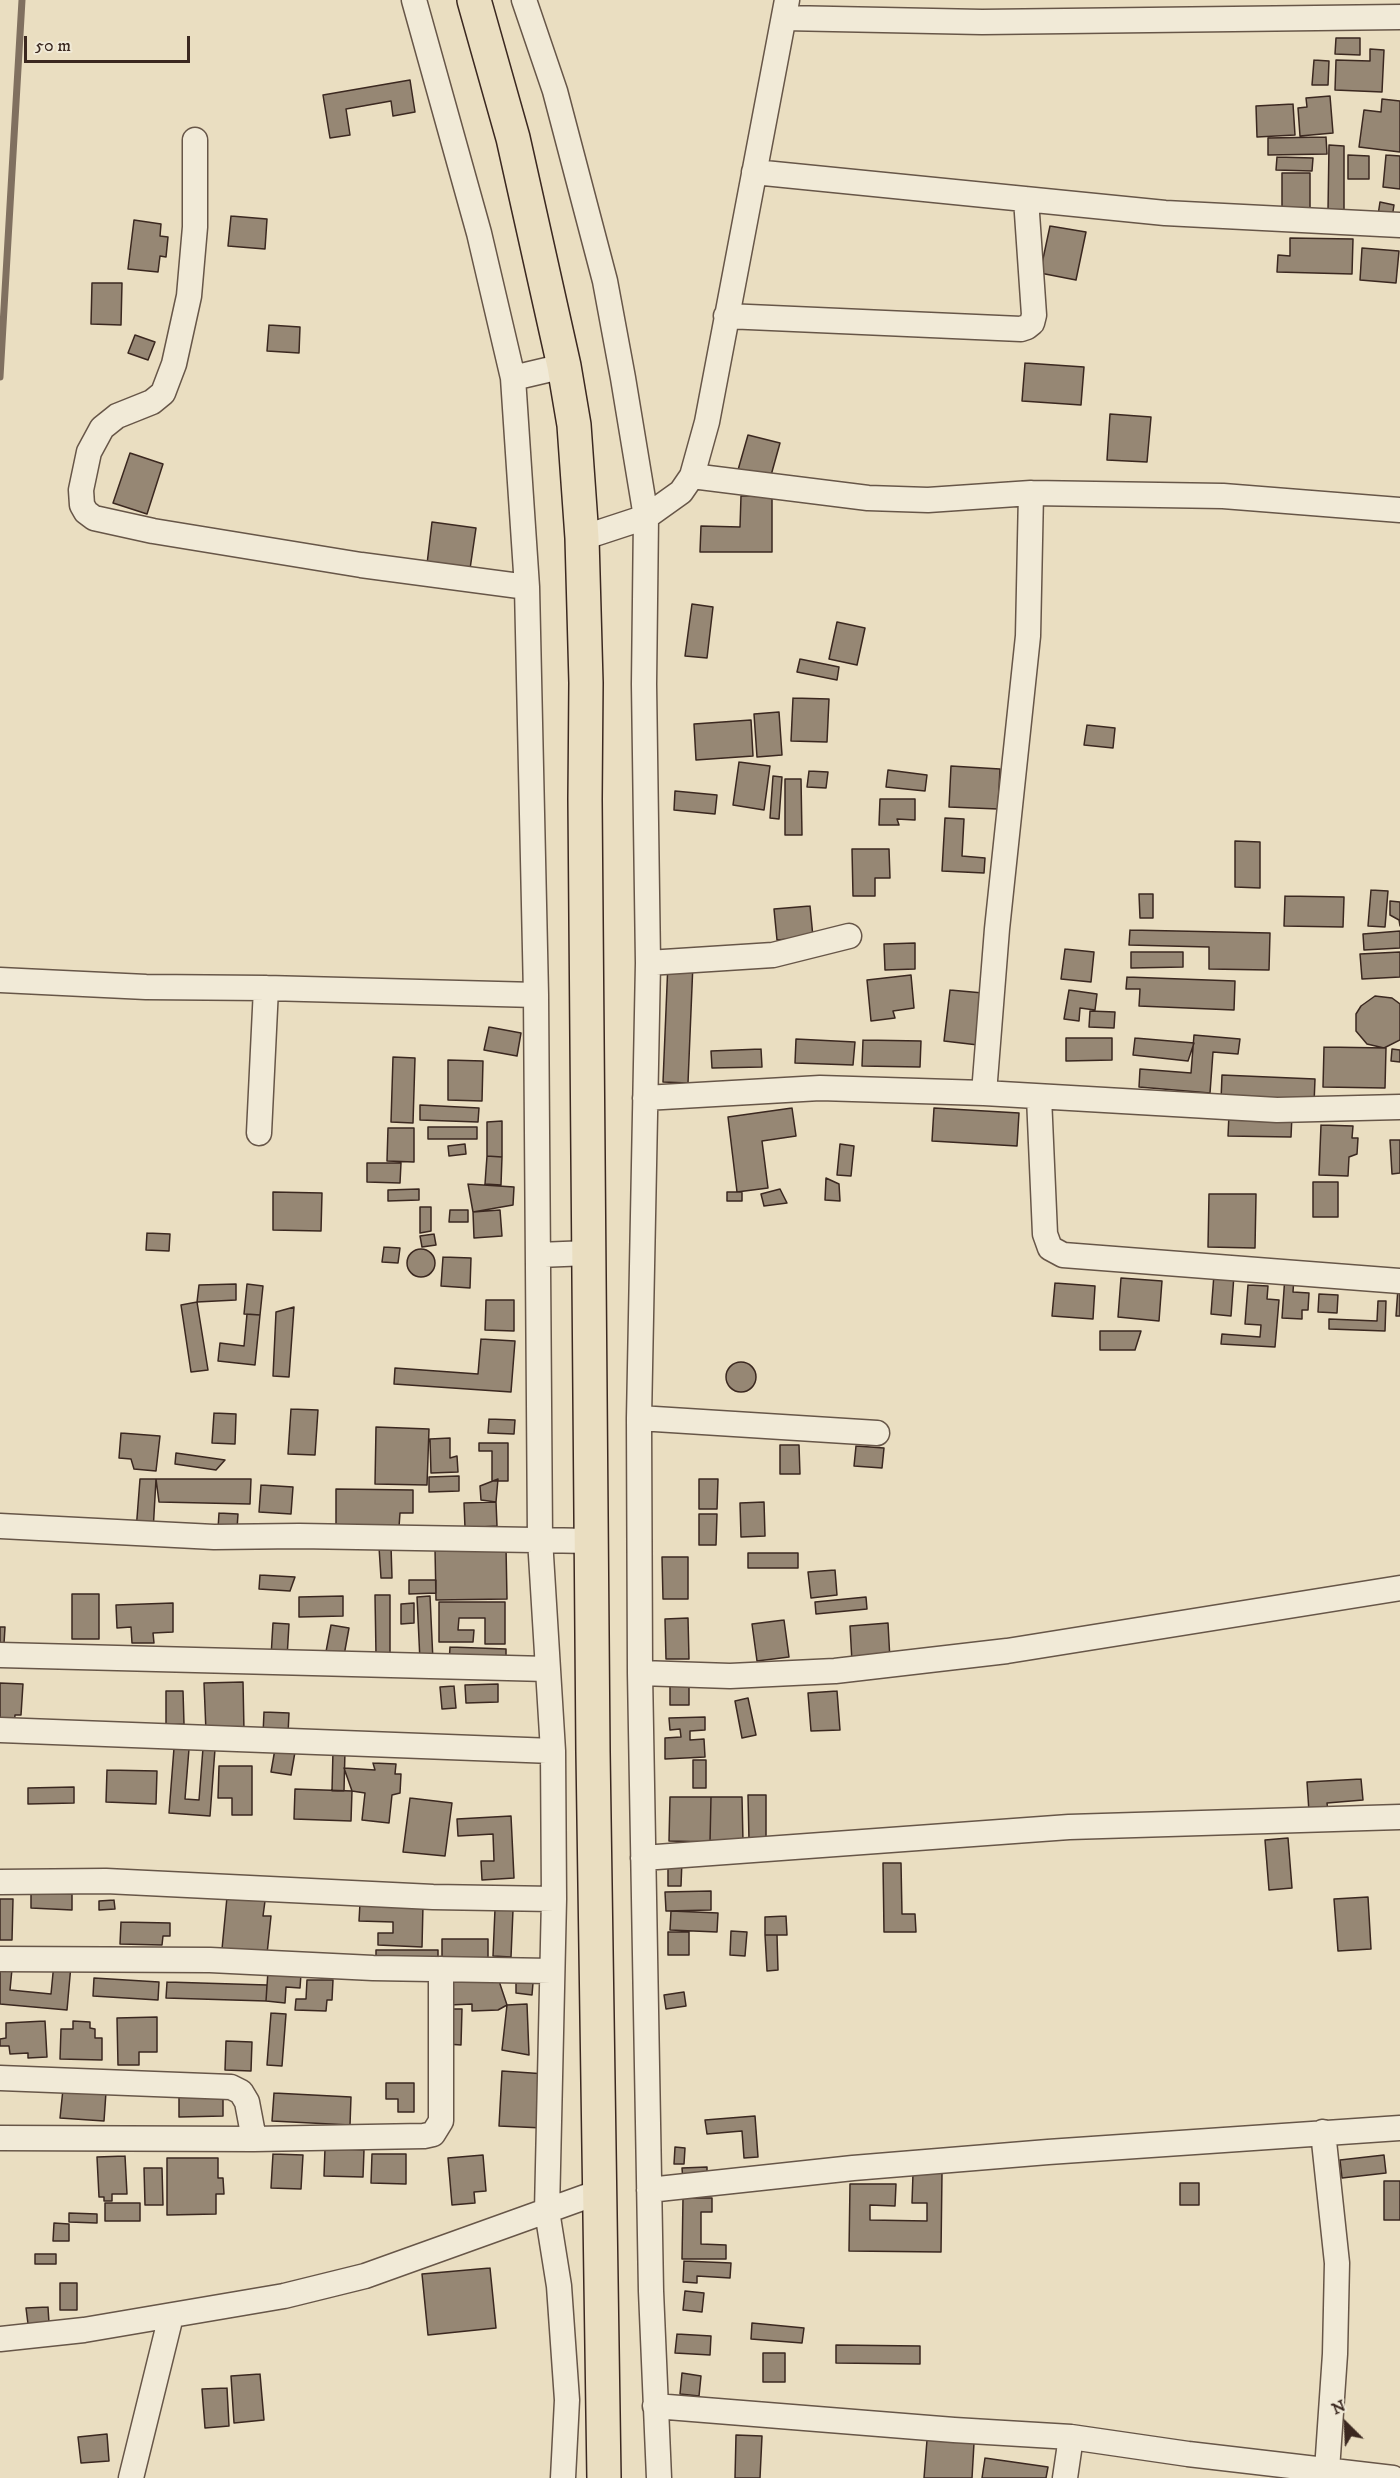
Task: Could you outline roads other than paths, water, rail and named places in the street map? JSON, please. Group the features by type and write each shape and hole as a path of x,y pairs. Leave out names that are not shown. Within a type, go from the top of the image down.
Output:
{"highway":[{"path":"474,0 513,138 564,366 574,425 582,538 586,683 589,1253 604,2478"}],"street":[{"path":"414,0 480,233 513,378 526,587 536,995 540,1539 553,1751 554,1899 548,2211 559,2286 567,2400 562,2478"},
{"path":"524,0 555,91 605,281 646,517 644,684 648,963 639,1418 640,1673 655,2406 659,2478"},
{"path":"582,538 646,517 681,492 692,476 707,422 785,9 982,22 1400,17"},
{"path":"195,140 195,227 189,296 174,364 164,393 152,402 117,416 102,428 89,452 81,490 82,505 86,512 94,518 153,531 361,566 526,587"},
{"path":"754,172 1165,213 1400,225"},
{"path":"726,316 1021,329 1027,327 1032,323 1034,315 1026,199"},
{"path":"513,378 564,366"},
{"path":"692,476 868,498 928,500 1031,493 1223,496 1400,510"},
{"path":"984,1093 997,929 1028,636 1031,493"},
{"path":"648,963 773,955 849,936"},
{"path":"0,980 135,987 536,995"},
{"path":"259,1133 266,988"},
{"path":"645,1098 820,1088 984,1093 1277,1110 1400,1107"},
{"path":"1039,1097 1045,1234 1050,1248 1063,1255 1400,1281"},
{"path":"538,1254 589,1253"},
{"path":"639,1418 877,1433"},
{"path":"0,1526 214,1537 299,1536 592,1541"},
{"path":"640,1673 730,1676 835,1671 1007,1651 1400,1588"},
{"path":"0,1655 547,1670"},
{"path":"0,1730 553,1751"},
{"path":"643,1858 1069,1827 1400,1817"},
{"path":"0,1882 106,1881 433,1897 554,1899"},
{"path":"0,1959 210,1960 551,1971"},
{"path":"0,2138 254,2139 433,2134 441,2121 441,1969"},
{"path":"0,2078 231,2087 241,2092 247,2103 254,2139"},
{"path":"650,2190 865,2167 1400,2128"},
{"path":"1323,2132 1337,2263 1335,2354 1327,2470"},
{"path":"0,2339 84,2330 284,2296 365,2276 599,2192"},
{"path":"131,2478 171,2316"},
{"path":"655,2406 931,2429 1071,2437 1188,2454 1393,2478"},
{"path":"1065,2478 1071,2437"}],"waterway":[{"path":"0,377 22,0"}]}
